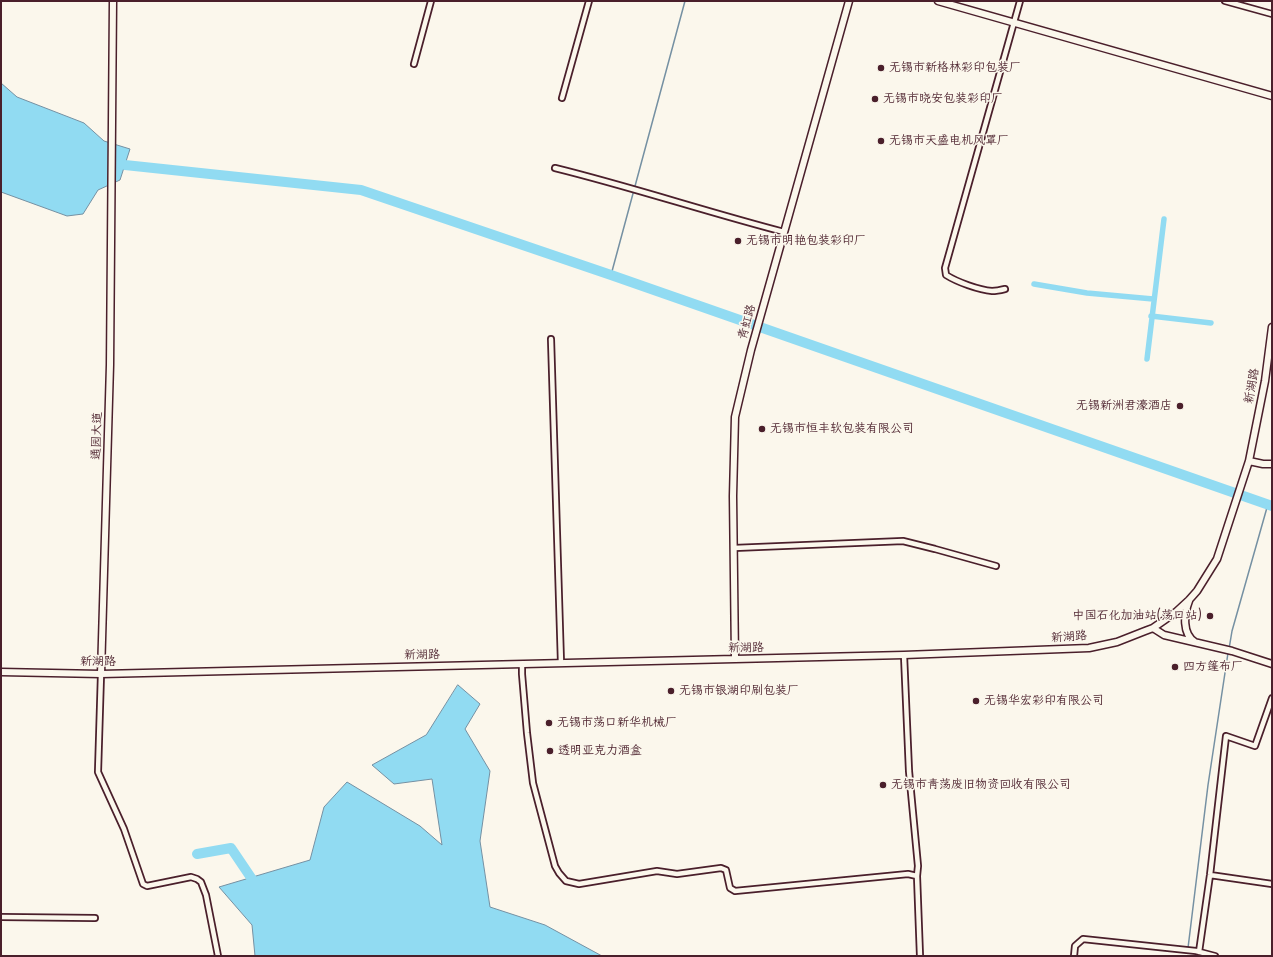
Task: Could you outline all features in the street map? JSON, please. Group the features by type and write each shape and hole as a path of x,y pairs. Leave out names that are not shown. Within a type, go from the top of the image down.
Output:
{"street":[{"name":"通园大道","path":"102,674 110,365 113,1"},
{"path":"414,64 431,1"},
{"path":"562,98 589,1"},
{"name":"青虹路","path":"735,659 733,496 735,417 752,346 849,1"},
{"path":"938,1 1272,96"},
{"path":"1005,289 993,291 975,288 954,280 946,275 944,268 1020,1"},
{"path":"1225,1 1272,14"},
{"path":"555,168 601,179 710,212 784,232"},
{"name":"新湖路","path":"1,672 102,674 904,655 1088,648 1117,642 1153,628 1176,612 1197,591 1217,559 1249,461 1265,381 1272,327"},
{"path":"551,339 561,663"},
{"path":"1249,461 1272,464"},
{"path":"734,548 903,541 996,566"},
{"path":"1189,600 1186,609 1186,631 1189,636 1198,643"},
{"path":"1153,628 1164,635 1232,651 1272,664"},
{"path":"904,655 909,771 917,858 920,956"},
{"path":"522,664 526,726 533,783 555,866 566,881 579,884 657,872 677,874 721,868 726,870 730,888 735,891 908,874 917,876"},
{"path":"102,674 98,772 124,829 143,884 147,886 191,877 198,879 201,882 206,894 218,956"},
{"path":"1198,952 1210,875 1226,736 1255,746 1272,698"},
{"path":"1210,875 1272,884"},
{"path":"1,917 95,918"},
{"path":"1074,956 1076,946 1083,939 1198,952 1215,956"}],"water":[{"path":"1,83 17,97 84,123 104,141 130,149 120,180 98,190 83,214 67,216 1,192"},
{"path":"458,685 480,704 465,729 490,771 480,841 490,907 545,925 602,956 255,956 252,925 219,887 310,860 324,807 347,782 420,826 442,845 432,779 394,784 372,765 426,735"}],"waterway":[{"path":"611,275 685,1"},
{"path":"113,160 125,165 361,190 611,275 1272,506"},
{"path":"1147,359 1164,219"},
{"path":"1034,284 1087,293 1153,299"},
{"path":"1151,316 1211,323"},
{"path":"1229,649 1232,631 1268,504"},
{"path":"1188,948 1208,785 1228,653"},
{"path":"197,854 231,848 258,888"}],"place":[{"name":"无锡市新格林彩印包装厂","path":"881,68"},
{"name":"无锡市晓安包装彩印厂","path":"875,99"},
{"name":"无锡市天盛电机风罩厂","path":"881,141"},
{"name":"无锡市明艳包装彩印厂","path":"738,241"},
{"name":"无锡新洲君濠酒店","path":"1180,406"},
{"name":"无锡市恒丰软包装有限公司","path":"762,429"},
{"name":"中国石化加油站(荡口站)","path":"1210,616"},
{"name":"四方篷布厂","path":"1175,667"},
{"name":"无锡市银湖印刷包装厂","path":"671,691"},
{"name":"无锡华宏彩印有限公司","path":"976,701"},
{"name":"无锡市荡口新华机械厂","path":"549,723"},
{"name":"透明亚克力酒盒","path":"550,751"},
{"name":"无锡市青荡废旧物资回收有限公司","path":"883,785"}]}
